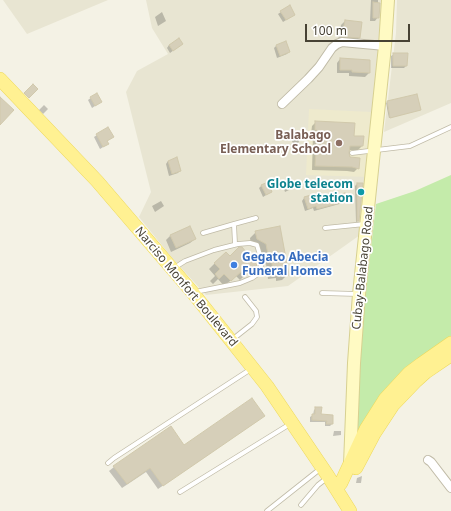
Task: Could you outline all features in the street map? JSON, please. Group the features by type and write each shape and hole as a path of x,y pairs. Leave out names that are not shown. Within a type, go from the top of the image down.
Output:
{"main road":[{"name":"Cubay-Balabago Road","path":"350,464 354,363 359,294 386,46 388,0"},
{"name":"Narciso Monfort Boulevard","path":"0,79 97,181 193,293 267,386 350,511"},
{"path":"339,494 342,483 366,429 385,399 415,368 451,343"},
{"path":"339,494 374,434 393,405 406,390 426,372 451,355"}],"street":[{"path":"282,104 308,80 336,44 342,42 386,46"},
{"path":"428,460 451,488"}],"lane":[{"path":"352,153 410,146 451,127"},
{"path":"203,233 256,218"},
{"path":"234,224 236,244"},
{"path":"325,228 367,224"},
{"path":"173,270 185,261 214,250 236,244 250,243 257,245 262,262 259,273 240,283 193,293"},
{"path":"322,293 359,294"},
{"path":"231,341 252,324 257,317 256,311 245,297"},
{"path":"108,463 253,368"},
{"path":"180,492 292,422"},
{"path":"301,505 318,486 325,472"},
{"path":"267,511 325,472"}],"shaded area":[{"path":"3,0 108,0 27,34"},
{"path":"146,0 385,0 360,235 288,286 206,295 173,259 139,217 151,192 126,92 137,71 168,54 152,28"},
{"path":"397,0 451,0 451,103 384,132 396,33"},
{"name":"Balabago Elementary School","path":"309,109 372,112 369,177 306,175"}],"green space":[{"path":"451,175 451,338 353,443 363,319 376,204 415,191"}],"building":[{"path":"373,2 380,3 379,18 373,18"},
{"path":"290,5 295,15 286,20 280,11"},
{"path":"345,20 362,22 360,38 342,37"},
{"path":"179,38 183,44 173,51 169,45"},
{"path":"286,41 290,52 280,56 276,45"},
{"path":"393,53 408,53 407,66 393,66"},
{"path":"340,58 370,60 370,73 340,70"},
{"path":"33,84 38,89 29,98 24,93"},
{"path":"97,93 102,102 95,106 90,97"},
{"path":"417,94 421,110 390,118 387,101"},
{"path":"0,97 14,110 0,125"},
{"path":"315,121 355,123 354,136 364,136 363,146 350,146 349,153 350,157 360,158 359,169 352,167 315,166 317,130 315,130"},
{"path":"108,127 114,137 107,141 109,144 103,147 96,134"},
{"path":"177,157 181,171 172,174 168,161"},
{"path":"268,182 272,192 266,195 261,185"},
{"path":"357,183 363,183 359,221 357,221"},
{"path":"345,193 347,201 317,209 316,206 308,209 304,197 311,195 312,201"},
{"path":"190,226 196,239 176,248 170,235"},
{"path":"280,226 289,275 282,276 281,273 274,274 271,259 269,260 266,244 257,239 255,231"},
{"path":"239,247 242,247 257,265 246,275 242,271 231,281 224,274 219,279 215,274 220,269 214,263 226,252 230,256"},
{"path":"252,398 265,416 163,486 150,468 127,484 113,466 171,426 184,445"},
{"path":"315,407 322,407 321,414 333,415 333,424 326,424 327,421 312,420 312,414 315,414"}],"place":[{"name":"Balabago Elementary School","path":"339,143"},
{"name":"Globe telecom station","path":"361,192"},
{"name":"Gegato Abecia Funeral Homes","path":"234,265"}]}
